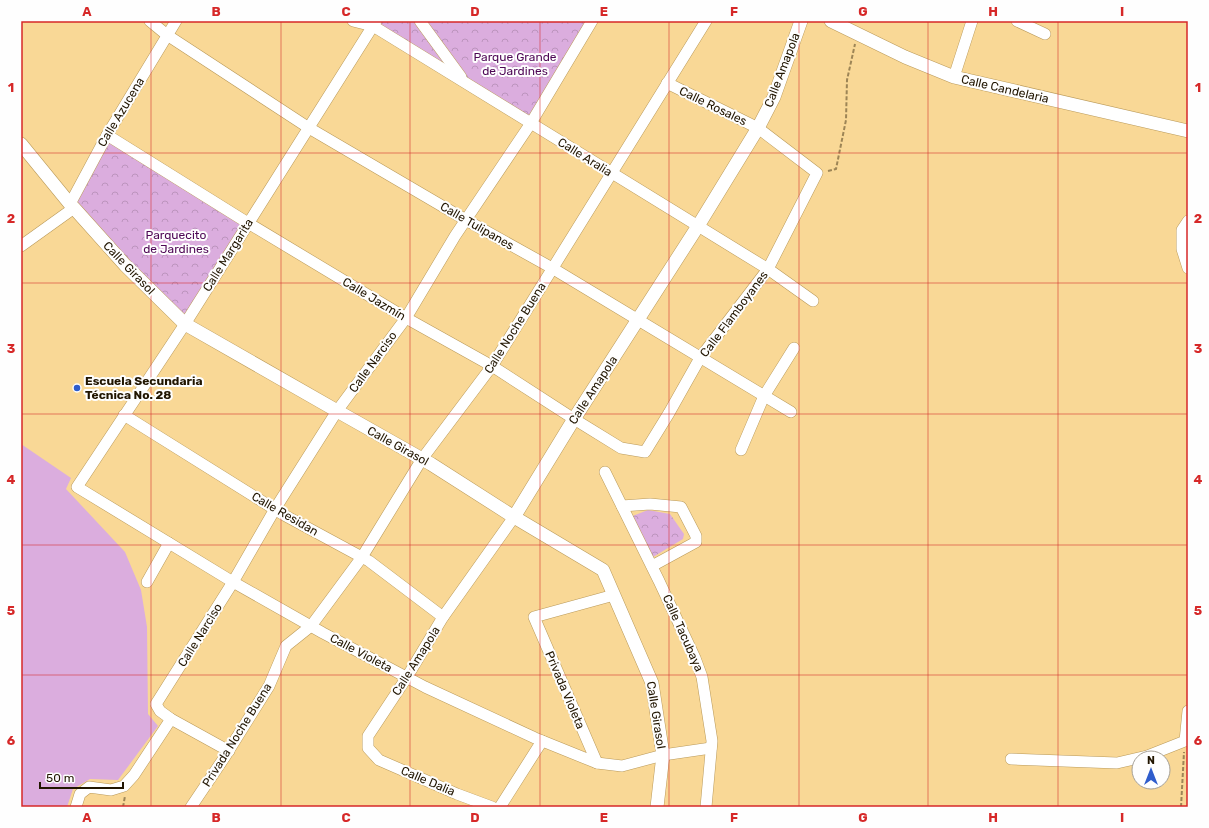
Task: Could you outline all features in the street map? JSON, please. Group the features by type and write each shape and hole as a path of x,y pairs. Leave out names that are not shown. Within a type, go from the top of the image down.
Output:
{"street":[{"name":"Calle Tulipanes","path":"150,21 167,35 308,128 552,268 791,412"},
{"name":"Calle Azucena","path":"21,246 72,206 107,135 176,21"},
{"name":"Calle Aralia","path":"353,21 374,23 465,82 768,269 813,301"},
{"path":"420,21 465,82"},
{"name":"Calle Narciso","path":"171,718 160,711 156,704 233,582 275,509 337,411 406,318 455,236 531,123 592,21"},
{"name":"Calle Noche Buena","path":"311,626 362,557 422,459 492,366 706,21"},
{"name":"Calle Amapola","path":"368,748 368,736 407,677 443,617 514,517 574,419 698,226 758,128 774,97 801,21"},
{"name":"Calle Candelaria","path":"831,21 905,57 954,77 1188,131"},
{"path":"954,77 972,21"},
{"path":"1017,21 1045,34"},
{"name":"Calle Margarita","path":"77,487 186,324 374,23"},
{"name":"Calle Rosales","path":"667,83 758,128 816,173"},
{"name":"Calle Jazmín","path":"107,135 248,223 406,318 492,366 621,448 645,452"},
{"name":"Calle Girasol","path":"21,144 72,206 125,265 186,324 422,459 514,517 603,570 652,683 663,755 657,807"},
{"name":"Calle Flamboyanes","path":"645,452 700,358 768,269 816,173"},
{"path":"1188,221 1182,230 1182,249 1188,268"},
{"path":"741,450 764,396 794,348"},
{"name":"Calle Residan","path":"124,415 275,509 369,561 443,617"},
{"name":"Calle Tacubaya","path":"605,472 652,566 695,658 702,677 712,741 706,807"},
{"name":"Calle Violeta","path":"77,487 233,582 311,626 407,677 542,741 597,763 622,766 663,755 711,748"},
{"path":"622,506 650,504 681,507 696,536 696,542 652,566"},
{"path":"148,582 169,543"},
{"name":"Privada Violeta","path":"597,763 534,617 614,595"},
{"name":"Privada Noche Buena","path":"191,807 269,686 286,646 311,626"},
{"path":"1010,758 1117,763 1147,756 1185,741 1188,711"},
{"path":"76,807 80,794 89,787 111,790 124,786 134,775 171,718 228,751"},
{"path":"500,807 542,741"},
{"name":"Calle Dalia","path":"368,748 379,760 457,794 492,807"}],"path":[{"path":"816,173 836,170 846,120 847,80 857,34"},
{"path":"1181,807 1185,741"}],"green space":[{"name":"Parque Grande de Jardines","path":"376,21 588,21 531,123 373,26"},
{"name":"Parquecito de Jardines","path":"104,140 248,223 185,324 72,204"},
{"path":"21,444 71,478 66,489 125,552 141,590 147,627 148,714 158,726 118,780 90,779 73,789 67,807 21,807"},
{"path":"648,510 670,514 684,534 683,539 653,557 630,517"}],"place":[{"name":"Escuela Secundaria Técnica No. 28","path":"77,388"}]}
